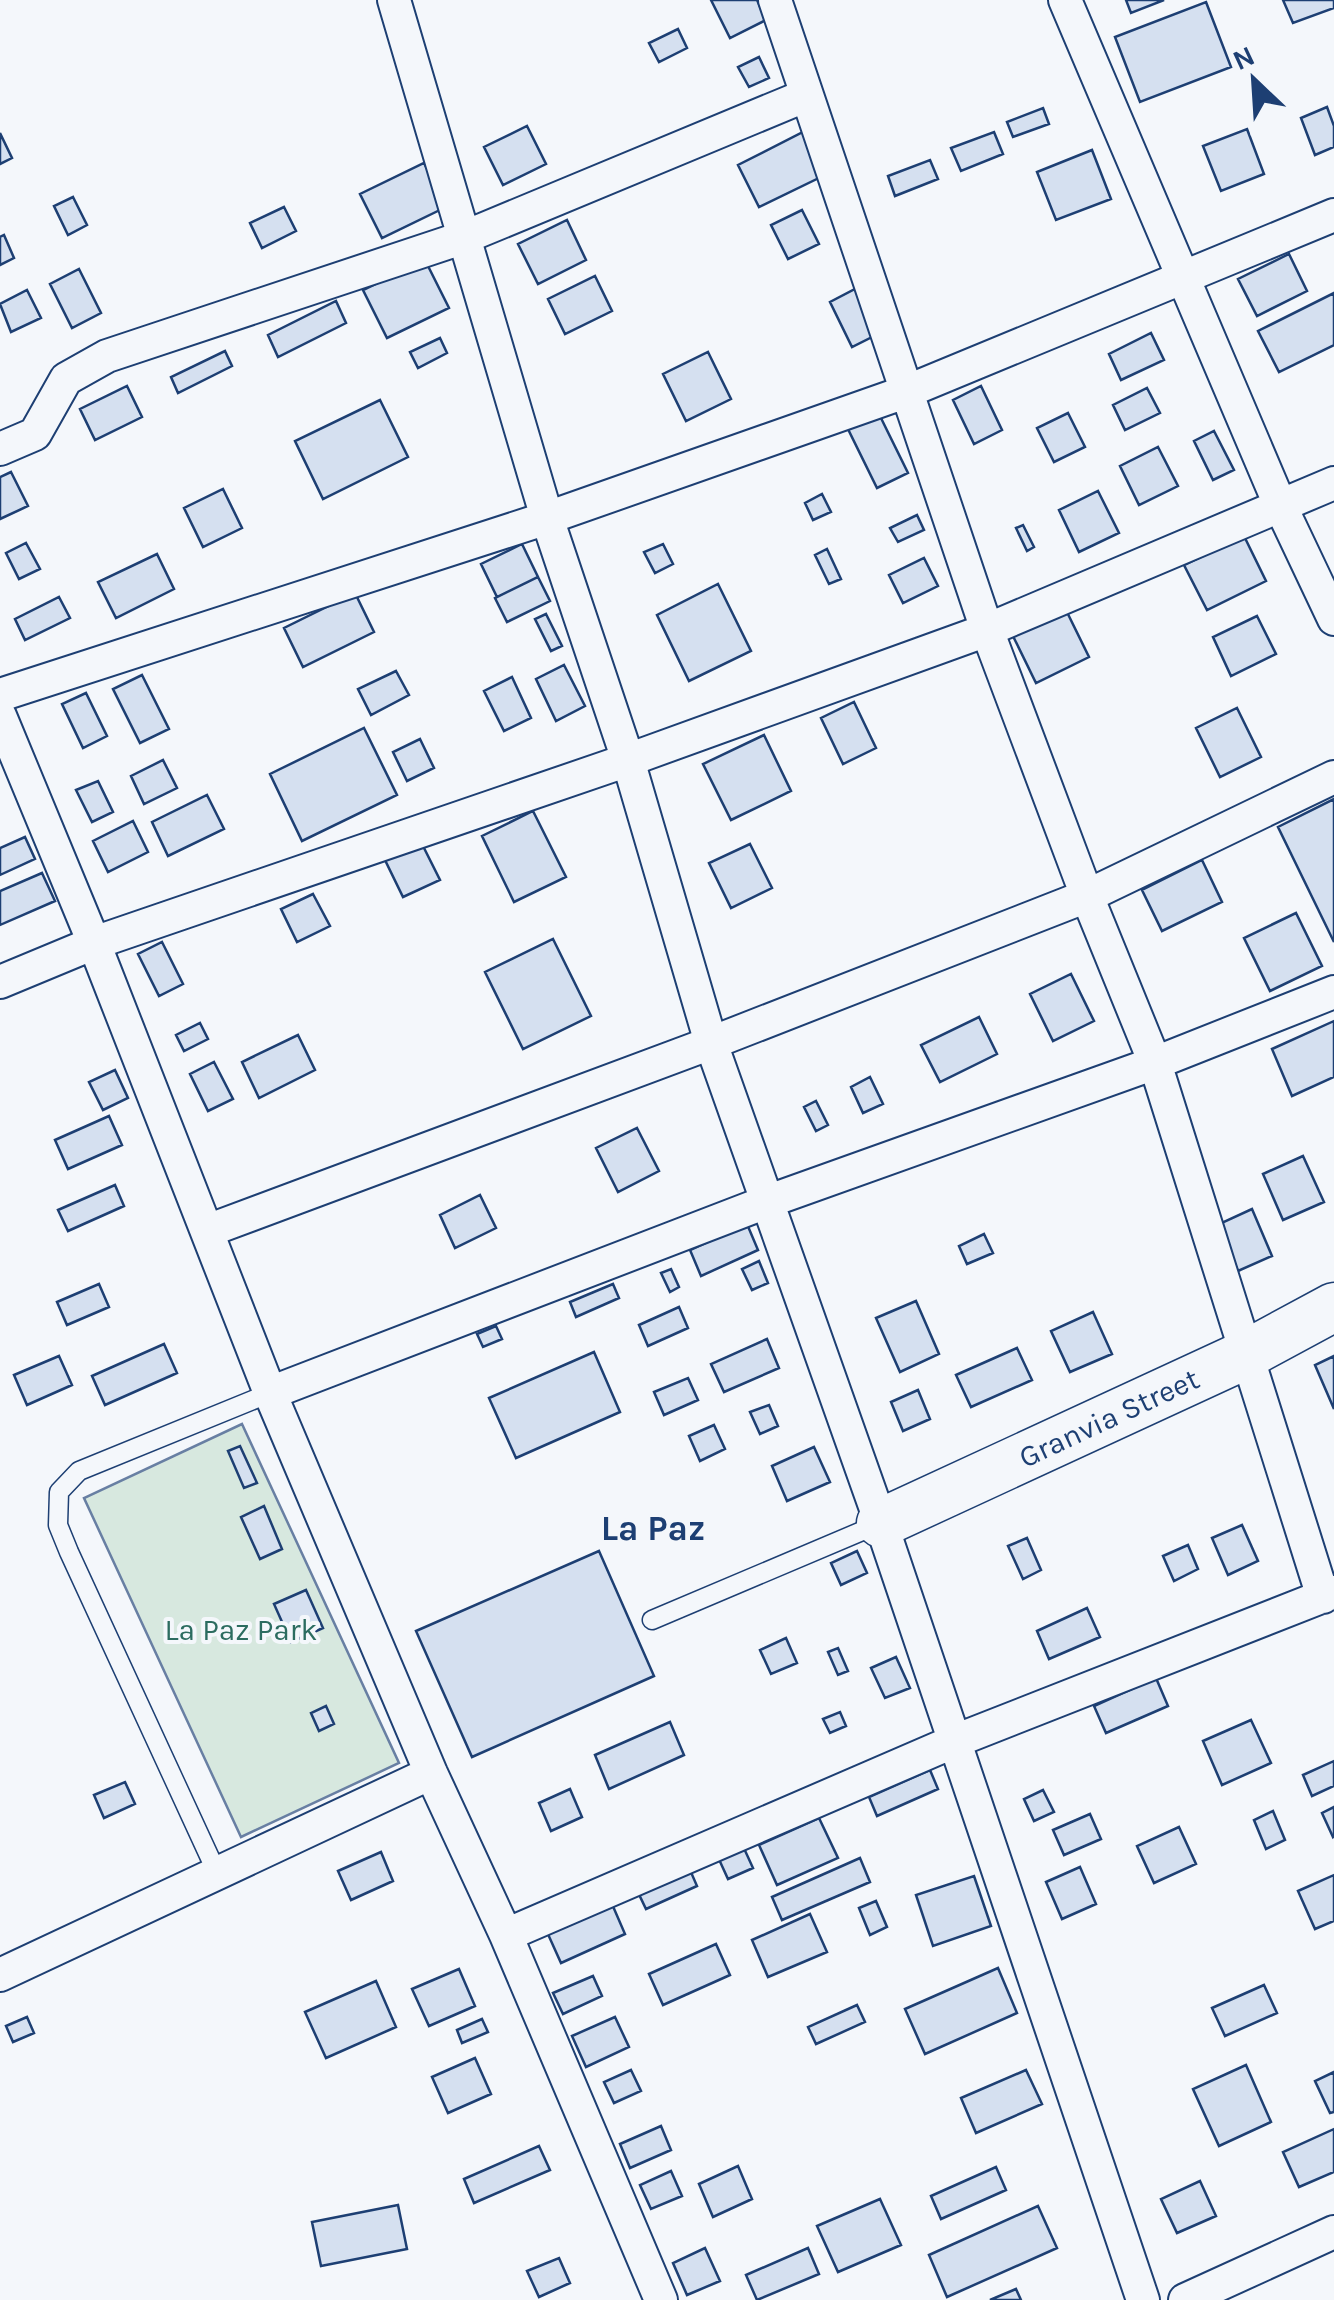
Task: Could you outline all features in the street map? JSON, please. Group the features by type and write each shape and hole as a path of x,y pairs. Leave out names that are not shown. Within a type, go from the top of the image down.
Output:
{"street":[{"path":"394,0 547,518 628,760 711,1043 956,1741 1143,2300"},
{"path":"506,1935 956,1741 1328,1595 1155,1063 986,630 775,0"},
{"path":"1065,0 1280,505 1334,619"},
{"path":"0,449 36,434 66,380 107,356 465,237 807,95"},
{"path":"0,695 547,518 908,391 1334,214"},
{"path":"0,982 94,943 628,760 986,630 1334,483"},
{"path":"0,716 94,943 270,1393 661,2300"},
{"path":"206,1231 711,1043 1087,896 1334,777"},
{"path":"270,1393 769,1201 1155,1063 1334,992"},
{"name":"Granvia Street","path":"881,1523 1247,1354 1334,1307"},
{"path":"0,1974 431,1773"},
{"path":"1185,2300 1334,2232"}],"lane":[{"path":"217,1872 69,1552 58,1524 59,1492 80,1472 270,1393"},
{"path":"652,1620 881,1523"}],"green space":[{"name":"La Paz Park","path":"242,1424 399,1763 241,1837 84,1498"}],"building":[{"path":"711,0 757,0 766,20 730,38"},
{"path":"1126,0 1164,0 1131,13"},
{"path":"1283,0 1334,0 1334,8 1293,23"},
{"path":"1206,2 1231,67 1140,102 1115,37"},
{"path":"678,29 687,48 659,62 649,43"},
{"path":"759,57 769,78 749,87 738,67"},
{"path":"1327,107 1334,126 1334,147 1315,155 1301,118"},
{"path":"1043,108 1049,124 1013,137 1007,122"},
{"path":"527,126 546,164 503,185 484,147"},
{"path":"1247,129 1264,174 1221,191 1203,146"},
{"path":"803,132 825,175 759,207 738,165"},
{"path":"994,132 1003,154 961,171 951,148"},
{"path":"0,133 12,158 0,164"},
{"path":"1092,150 1111,199 1056,220 1037,172"},
{"path":"930,160 938,179 895,196 888,176"},
{"path":"424,163 446,207 382,238 360,194"},
{"path":"73,197 87,225 68,235 54,206"},
{"path":"284,207 296,231 262,248 250,223"},
{"path":"802,210 819,244 788,259 771,225"},
{"path":"567,220 586,260 538,284 518,244"},
{"path":"4,235 14,258 0,265 0,237"},
{"path":"1289,254 1307,291 1257,316 1238,279"},
{"path":"425,260 449,308 387,338 363,290"},
{"path":"79,269 101,313 72,328 50,284"},
{"path":"595,276 612,311 565,334 548,299"},
{"path":"855,289 878,334 852,347 830,302"},
{"path":"27,290 41,318 11,332 0,304"},
{"path":"1334,293 1334,345 1279,372 1258,331"},
{"path":"336,301 346,323 278,357 268,335"},
{"path":"1151,333 1164,360 1121,380 1109,354"},
{"path":"440,338 447,353 418,368 410,352"},
{"path":"225,351 232,366 178,393 171,377"},
{"path":"708,352 731,399 686,421 663,374"},
{"path":"127,386 142,417 95,440 80,409"},
{"path":"981,386 1002,430 974,444 953,400"},
{"path":"1147,388 1160,413 1125,430 1113,405"},
{"path":"380,400 408,457 323,499 295,441"},
{"path":"878,412 908,473 877,488 847,427"},
{"path":"1068,413 1085,447 1054,462 1037,428"},
{"path":"1214,431 1234,470 1213,480 1194,441"},
{"path":"1158,447 1178,486 1139,505 1120,466"},
{"path":"11,472 28,506 0,519 0,477"},
{"path":"223,489 242,528 203,547 184,508"},
{"path":"1098,491 1119,533 1079,552 1059,510"},
{"path":"822,494 831,512 813,520 805,503"},
{"path":"917,515 924,530 898,542 890,528"},
{"path":"1023,525 1034,547 1027,551 1016,528"},
{"path":"1244,536 1266,581 1207,610 1184,565"},
{"path":"26,543 40,569 19,579 6,553"},
{"path":"522,544 538,577 497,597 481,564"},
{"path":"663,544 673,564 655,573 644,552"},
{"path":"827,549 841,579 829,584 815,555"},
{"path":"157,554 174,589 116,618 98,582"},
{"path":"924,558 938,586 903,603 889,575"},
{"path":"538,577 550,601 507,622 495,598"},
{"path":"718,584 751,651 689,681 657,615"},
{"path":"355,593 374,632 303,667 284,628"},
{"path":"59,597 70,618 25,640 15,619"},
{"path":"1064,606 1089,657 1036,683 1011,632"},
{"path":"546,614 562,646 551,651 535,619"},
{"path":"1257,616 1276,654 1231,676 1213,637"},
{"path":"564,665 585,706 556,721 536,679"},
{"path":"396,671 409,695 371,715 358,689"},
{"path":"142,675 169,729 140,743 113,689"},
{"path":"512,677 531,718 504,731 484,691"},
{"path":"86,693 107,736 83,748 62,704"},
{"path":"854,702 876,748 843,764 821,718"},
{"path":"1237,708 1261,757 1220,777 1196,728"},
{"path":"364,728 397,795 302,841 270,774"},
{"path":"764,735 791,791 731,820 703,764"},
{"path":"420,739 434,768 407,781 393,752"},
{"path":"163,760 177,788 144,804 131,776"},
{"path":"98,781 113,812 92,822 76,790"},
{"path":"207,795 224,829 168,856 152,822"},
{"path":"1334,799 1334,942 1278,827"},
{"path":"533,811 566,877 514,902 482,836"},
{"path":"133,821 148,852 108,872 93,841"},
{"path":"25,837 35,859 0,875 0,848"},
{"path":"421,842 440,880 403,897 385,860"},
{"path":"750,844 772,888 731,908 709,863"},
{"path":"1202,860 1222,902 1162,931 1142,890"},
{"path":"42,873 55,901 0,925 0,891"},
{"path":"313,894 330,926 297,942 281,909"},
{"path":"1296,913 1322,966 1270,991 1244,938"},
{"path":"553,939 591,1016 523,1049 485,972"},
{"path":"162,942 183,984 159,996 138,954"},
{"path":"1071,974 1094,1021 1053,1041 1030,994"},
{"path":"979,1017 997,1054 940,1082 921,1045"},
{"path":"1334,1021 1334,1077 1292,1096 1272,1049"},
{"path":"200,1023 208,1039 184,1051 176,1035"},
{"path":"298,1035 315,1070 259,1098 242,1062"},
{"path":"214,1062 233,1099 208,1111 190,1074"},
{"path":"115,1070 128,1098 103,1110 89,1082"},
{"path":"870,1077 883,1104 863,1113 851,1087"},
{"path":"816,1101 828,1125 816,1131 804,1107"},
{"path":"109,1116 122,1145 68,1169 55,1140"},
{"path":"637,1128 659,1171 618,1192 596,1148"},
{"path":"1303,1156 1324,1202 1283,1220 1263,1174"},
{"path":"115,1185 124,1206 68,1231 58,1210"},
{"path":"480,1195 496,1228 455,1248 440,1215"},
{"path":"1252,1209 1272,1256 1238,1271 1217,1225"},
{"path":"747,1224 758,1250 701,1276 690,1250"},
{"path":"984,1234 993,1253 967,1264 959,1246"},
{"path":"759,1261 768,1283 752,1290 742,1269"},
{"path":"671,1269 679,1287 670,1292 661,1273"},
{"path":"99,1284 109,1307 67,1325 57,1302"},
{"path":"613,1284 619,1298 576,1317 570,1302"},
{"path":"916,1301 939,1354 900,1372 876,1318"},
{"path":"679,1307 688,1328 648,1346 639,1325"},
{"path":"1093,1312 1112,1354 1070,1372 1051,1331"},
{"path":"496,1326 502,1339 483,1347 477,1334"},
{"path":"767,1339 779,1368 724,1392 711,1364"},
{"path":"164,1344 177,1373 105,1405 92,1376"},
{"path":"1017,1348 1032,1380 971,1407 956,1375"},
{"path":"594,1352 620,1412 516,1458 489,1398"},
{"path":"59,1356 72,1385 27,1405 14,1375"},
{"path":"1334,1356 1334,1409 1315,1365"},
{"path":"688,1378 698,1400 664,1415 654,1392"},
{"path":"918,1390 930,1419 903,1431 891,1402"},
{"path":"769,1405 778,1426 760,1434 750,1412"},
{"path":"714,1425 725,1449 700,1461 689,1436"},
{"path":"240,1446 257,1483 244,1488 228,1451"},
{"path":"814,1447 830,1482 787,1501 772,1466"},
{"path":"264,1506 282,1549 260,1559 241,1517"},
{"path":"1242,1525 1258,1561 1228,1575 1212,1538"},
{"path":"1027,1538 1041,1570 1023,1579 1008,1546"},
{"path":"1188,1545 1198,1569 1174,1581 1163,1556"},
{"path":"599,1551 654,1676 472,1757 416,1631"},
{"path":"857,1551 867,1573 841,1585 831,1563"},
{"path":"306,1590 323,1628 291,1642 274,1604"},
{"path":"1087,1608 1100,1637 1049,1659 1037,1631"},
{"path":"786,1638 797,1663 771,1674 760,1650"},
{"path":"838,1648 848,1671 838,1675 828,1652"},
{"path":"896,1657 910,1688 885,1698 871,1668"},
{"path":"1156,1678 1168,1706 1106,1733 1094,1706"},
{"path":"326,1706 334,1724 319,1731 311,1713"},
{"path":"840,1712 846,1726 830,1733 823,1719"},
{"path":"1251,1720 1271,1763 1222,1785 1203,1741"},
{"path":"670,1722 684,1755 609,1789 595,1755"},
{"path":"1334,1761 1334,1786 1312,1796 1303,1775"},
{"path":"930,1770 938,1789 877,1816 869,1797"},
{"path":"125,1782 135,1804 104,1818 94,1795"},
{"path":"570,1789 582,1817 551,1831 539,1803"},
{"path":"1043,1790 1054,1812 1034,1821 1024,1799"},
{"path":"1334,1807 1334,1836 1333,1837 1322,1813"},
{"path":"1273,1811 1285,1840 1266,1849 1254,1820"},
{"path":"1090,1814 1101,1839 1064,1855 1053,1830"},
{"path":"819,1818 838,1858 777,1885 759,1845"},
{"path":"1179,1827 1196,1864 1154,1883 1137,1846"},
{"path":"742,1844 753,1868 728,1879 717,1855"},
{"path":"381,1852 393,1881 351,1900 338,1871"},
{"path":"860,1858 870,1882 782,1920 772,1897"},
{"path":"687,1863 697,1886 646,1909 635,1886"},
{"path":"1080,1867 1096,1904 1062,1919 1046,1882"},
{"path":"1334,1875 1334,1921 1315,1929 1298,1891"},
{"path":"974,1876 991,1926 933,1946 916,1895"},
{"path":"876,1901 887,1927 870,1935 859,1908"},
{"path":"612,1904 625,1934 561,1963 547,1932"},
{"path":"810,1914 827,1952 768,1977 752,1940"},
{"path":"716,1944 730,1975 663,2005 649,1974"},
{"path":"998,1968 1017,2013 925,2054 905,2009"},
{"path":"459,1969 475,2006 429,2026 412,1989"},
{"path":"593,1976 602,1996 563,2014 553,1993"},
{"path":"376,1981 396,2027 326,2058 305,2012"},
{"path":"1264,1985 1277,2013 1225,2036 1212,2008"},
{"path":"857,2005 865,2022 816,2044 808,2027"},
{"path":"27,2017 34,2033 13,2042 6,2026"},
{"path":"615,2017 629,2047 586,2067 572,2036"},
{"path":"482,2019 488,2032 462,2043 457,2030"},
{"path":"475,2058 491,2094 448,2113 432,2077"},
{"path":"1246,2065 1271,2122 1219,2146 1193,2089"},
{"path":"631,2070 641,2091 614,2103 604,2082"},
{"path":"1026,2070 1042,2104 976,2133 961,2098"},
{"path":"1334,2072 1334,2112 1330,2113 1315,2081"},
{"path":"661,2126 671,2150 630,2168 620,2144"},
{"path":"1334,2129 1334,2172 1299,2187 1283,2152"},
{"path":"539,2146 550,2170 474,2203 464,2179"},
{"path":"738,2166 752,2199 713,2217 699,2184"},
{"path":"996,2167 1006,2190 941,2219 931,2196"},
{"path":"671,2171 682,2196 651,2209 640,2185"},
{"path":"1200,2181 1216,2216 1177,2233 1161,2199"},
{"path":"880,2199 901,2245 838,2272 817,2226"},
{"path":"398,2205 407,2249 321,2266 312,2222"},
{"path":"1038,2206 1057,2248 947,2297 929,2255"},
{"path":"705,2248 720,2281 687,2295 673,2263"},
{"path":"808,2248 819,2274 757,2300 746,2275"},
{"path":"559,2258 570,2283 539,2297 527,2271"},
{"path":"1016,2289 1021,2300 990,2300"}],"district":[{"name":"La Paz","path":"653,1528"}]}
